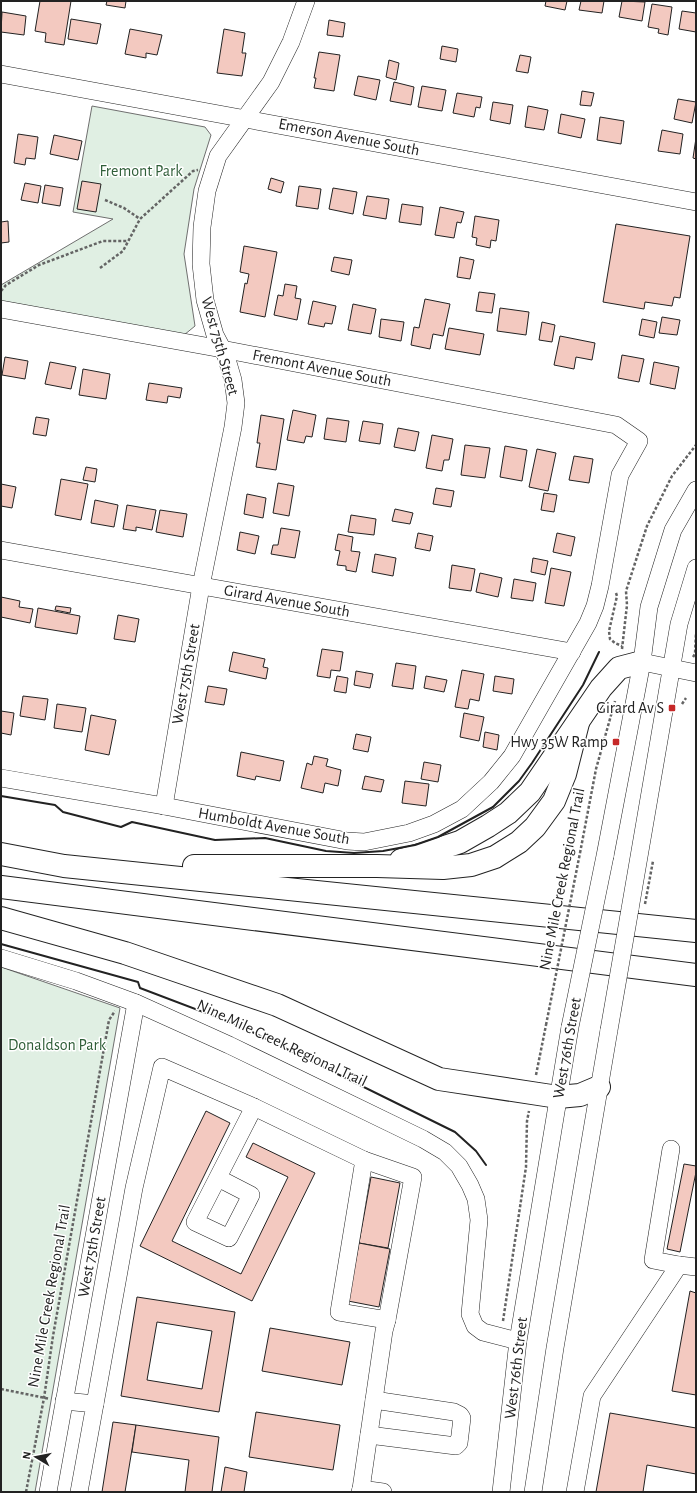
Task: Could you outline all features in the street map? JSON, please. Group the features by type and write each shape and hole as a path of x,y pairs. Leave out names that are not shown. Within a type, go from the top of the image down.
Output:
{"highway":[{"path":"377,866 427,853 460,842 508,813 530,792 601,688 619,668 642,662"},
{"path":"64,866 377,866 443,868 471,865 495,857 519,842 535,827 554,801 565,774 578,723"},
{"path":"1,854 64,866 696,931"},
{"path":"1,887 696,975"},
{"path":"1,918 126,953 277,1005 438,1079 558,1097 580,1095 599,1087"},
{"path":"626,924 696,922"}],"street":[{"name":"West 75th Street","path":"164,806 202,586 234,426 236,403 233,380 226,356 215,336 205,300 201,264 202,227 207,191 218,156 271,82 291,42 306,1"},
{"name":"Emerson Avenue South","path":"1,74 696,202"},
{"name":"Fremont Avenue South","path":"1,309 222,349 616,425 639,441"},
{"name":"Humboldt Avenue South","path":"1,778 164,806 347,841 364,842 382,839 409,833 434,824 462,809 491,782 512,756 588,623 595,606 600,586 620,475 639,441"},
{"name":"West 76th Street","path":"501,1492 518,1341 558,1097 570,1027 606,856 642,662 649,607 673,530 696,490"},
{"name":"Girard Avenue South","path":"1,550 572,652"},
{"path":"533,1492 555,1348 679,624 696,568"},
{"path":"642,662 672,668 694,665"},
{"path":"1,958 76,981 130,1000 229,1045 423,1139 445,1152 459,1166 470,1185 477,1206 479,1220 470,1314 475,1326 483,1332 518,1341"},
{"name":"West 75th Street","path":"48,1492 130,1000"},
{"path":"79,1492 134,1188 162,1067 254,1107 364,1160 413,1177 384,1331 361,1490 383,1492"},
{"path":"218,1178 254,1107"},
{"path":"672,1149 653,1260 696,1267"},
{"path":"364,1160 339,1312 387,1320"},
{"path":"575,1492 592,1396 679,1265"},
{"path":"369,1435 456,1446 459,1443 462,1418 460,1415 454,1412 374,1400"},
{"path":"64,1401 95,1404"}],"path":[{"path":"100,268 123,251 140,219 194,171 216,165"},
{"path":"105,200 124,208 140,219"},
{"path":"1,291 6,285 39,265 103,241 129,240"},
{"path":"600,586 615,589 617,596 609,631 610,639 622,646 627,605 626,591 647,526 672,476 696,445"},
{"path":"694,665 696,634"},
{"name":"Nine Mile Creek Regional Trail","path":"535,1077 596,769 615,699"},
{"name":"Nine Mile Creek Regional Trail","path":"26,1492 44,1398 53,1336 109,1020 130,1000"},
{"path":"497,1322 503,1322 525,1175 527,1121"},
{"path":"1,1389 64,1401"}],"green space":[{"name":"Fremont Park","path":"92,106 205,127 211,135 194,189 184,254 195,326 184,335 1,301 1,285 113,219 73,212"},
{"name":"Donaldson Park","path":"1,967 120,1008 35,1492 1,1492"}],"building":[{"path":"40,1 71,1 64,45 45,42 46,33 35,31"},
{"path":"107,1 126,1 125,8 106,5"},
{"path":"546,1 567,1 565,10 545,6"},
{"path":"581,1 604,1 602,13 579,10"},
{"path":"622,1 645,2 642,21 619,17"},
{"path":"652,4 672,7 668,35 658,33 659,29 648,27"},
{"path":"682,11 696,13 696,32 679,29"},
{"path":"2,12 26,16 24,35 1,32"},
{"path":"71,19 101,24 97,44 68,39"},
{"path":"329,20 345,23 343,37 327,35"},
{"path":"130,29 162,35 157,55 146,53 146,58 125,54"},
{"path":"224,29 245,33 242,53 246,53 242,76 217,73"},
{"path":"442,46 458,49 456,62 440,59"},
{"path":"319,52 340,55 334,91 314,88 316,78 314,78"},
{"path":"520,55 531,57 528,73 516,71"},
{"path":"389,60 399,63 396,80 386,77"},
{"path":"358,76 380,80 376,100 354,95"},
{"path":"394,82 414,87 411,105 390,101"},
{"path":"422,86 446,90 442,111 418,107"},
{"path":"582,91 594,93 591,106 580,105"},
{"path":"457,93 482,97 480,108 476,107 474,117 453,113"},
{"path":"678,99 696,102 692,123 674,119"},
{"path":"493,102 513,105 510,124 490,120"},
{"path":"528,106 548,110 544,130 525,127"},
{"path":"561,114 585,119 581,138 558,133"},
{"path":"600,117 624,121 621,144 597,140"},
{"path":"662,130 683,134 680,154 658,151"},
{"path":"18,134 38,137 35,159 26,158 25,165 14,163"},
{"path":"54,135 82,141 78,160 50,154"},
{"path":"696,138 696,159 693,158"},
{"path":"271,178 284,182 281,193 268,189"},
{"path":"82,181 101,184 96,212 77,209"},
{"path":"25,183 41,186 38,203 21,200"},
{"path":"45,185 63,188 60,206 42,203"},
{"path":"299,186 321,189 318,209 296,206"},
{"path":"333,188 357,192 353,214 329,209"},
{"path":"367,196 389,199 386,219 363,215"},
{"path":"402,204 423,207 421,225 399,222"},
{"path":"440,207 464,212 461,223 457,222 454,238 435,235"},
{"path":"475,216 499,220 496,241 491,240 490,248 476,245 477,238 472,237"},
{"path":"8,221 9,242 1,243 1,222"},
{"path":"616,224 690,236 680,298 674,297 672,306 645,302 644,309 603,302"},
{"path":"244,246 277,252 265,317 240,312 245,283 247,284 249,274 240,272"},
{"path":"334,257 352,260 349,275 331,271"},
{"path":"460,257 474,260 470,279 457,277"},
{"path":"285,284 297,286 295,298 301,299 297,320 274,315 278,295 283,296"},
{"path":"479,292 495,294 492,313 476,311"},
{"path":"425,299 450,304 443,336 433,334 430,349 411,345 414,327 419,328"},
{"path":"313,301 336,306 332,324 325,323 324,327 308,324"},
{"path":"353,304 376,309 371,334 348,330"},
{"path":"500,308 529,312 526,335 497,331"},
{"path":"662,317 680,320 677,335 659,333"},
{"path":"381,319 404,322 401,341 379,337"},
{"path":"642,319 657,322 654,338 639,335"},
{"path":"542,322 555,325 552,342 539,340"},
{"path":"449,328 484,334 480,355 445,349"},
{"path":"560,336 595,343 592,360 576,357 574,369 554,365"},
{"path":"622,355 644,359 639,382 618,378"},
{"path":"5,357 28,361 25,379 2,375"},
{"path":"50,362 76,367 71,389 45,384"},
{"path":"654,362 679,367 675,389 650,384"},
{"path":"83,369 110,374 106,399 79,395"},
{"path":"149,383 182,388 180,398 168,396 167,403 146,400"},
{"path":"293,410 316,415 312,437 306,436 304,443 287,440"},
{"path":"261,415 284,419 276,470 256,467 260,443 257,443"},
{"path":"36,417 49,419 46,436 33,434"},
{"path":"327,418 349,421 346,442 324,439"},
{"path":"363,421 383,424 380,444 359,441"},
{"path":"398,428 419,432 415,451 394,447"},
{"path":"432,435 453,439 449,460 444,460 442,471 426,468"},
{"path":"465,445 490,448 485,478 461,475"},
{"path":"505,446 527,450 522,481 500,477"},
{"path":"537,449 556,453 548,491 529,487"},
{"path":"574,456 593,459 589,483 569,480"},
{"path":"86,467 97,469 95,482 83,480"},
{"path":"61,479 88,484 81,520 55,515"},
{"path":"278,483 294,486 289,516 273,513"},
{"path":"1,484 16,487 12,508 1,506"},
{"path":"436,488 454,491 451,507 433,504"},
{"path":"544,493 557,495 554,512 541,510"},
{"path":"247,494 266,498 263,518 244,514"},
{"path":"95,500 118,505 114,527 91,523"},
{"path":"127,505 156,510 152,530 136,527 136,531 123,529"},
{"path":"395,509 413,513 410,524 392,521"},
{"path":"160,510 187,514 183,537 156,532"},
{"path":"351,515 376,519 374,535 348,532"},
{"path":"281,528 300,531 295,558 271,554 273,545 278,545"},
{"path":"240,532 259,536 255,554 237,550"},
{"path":"418,533 433,536 430,551 415,548"},
{"path":"557,533 575,537 571,556 553,552"},
{"path":"338,534 353,537 351,551 360,552 356,572 346,570 346,566 337,565 340,551 335,550"},
{"path":"375,554 396,558 393,576 372,572"},
{"path":"533,558 548,561 545,575 531,572"},
{"path":"452,565 475,569 471,591 449,588"},
{"path":"551,568 571,572 564,606 545,603"},
{"path":"480,573 502,578 498,597 476,592"},
{"path":"514,579 536,583 533,601 511,598"},
{"path":"1,597 20,601 19,607 33,609 30,623 1,617"},
{"path":"56,606 71,608 70,613 55,610"},
{"path":"38,608 80,616 77,634 35,627"},
{"path":"118,615 139,619 135,642 114,639"},
{"path":"322,649 343,652 340,671 331,670 330,678 317,676"},
{"path":"233,652 265,659 263,667 268,668 266,679 229,671"},
{"path":"396,663 416,666 413,689 392,686"},
{"path":"462,670 484,674 479,701 470,699 468,709 455,707"},
{"path":"356,671 373,674 370,688 354,685"},
{"path":"337,676 348,678 346,693 334,691"},
{"path":"426,676 447,680 444,692 424,688"},
{"path":"495,676 514,679 512,694 493,691"},
{"path":"208,686 227,689 224,705 205,702"},
{"path":"23,696 48,699 45,720 20,716"},
{"path":"57,704 86,708 82,732 54,728"},
{"path":"1,711 14,713 11,735 1,733"},
{"path":"464,713 484,717 479,741 460,737"},
{"path":"91,715 116,720 109,755 85,750"},
{"path":"485,732 499,735 497,750 483,747"},
{"path":"356,734 371,737 368,752 353,749"},
{"path":"241,752 284,761 280,781 256,776 255,780 237,776"},
{"path":"314,756 328,759 326,766 341,770 338,786 325,783 323,793 301,788 307,763 312,765"},
{"path":"424,762 441,765 438,782 421,779"},
{"path":"365,776 384,780 381,792 362,789"},
{"path":"405,781 429,784 426,806 402,803"},
{"path":"206,1111 230,1123 172,1241 241,1274 288,1177 246,1157 253,1143 315,1173 252,1301 140,1246"},
{"path":"684,1164 696,1166 696,1172 680,1252 667,1249"},
{"path":"371,1177 400,1183 388,1248 359,1243"},
{"path":"359,1243 390,1249 379,1307 348,1301"},
{"path":"690,1291 696,1293 696,1395 672,1391"},
{"path":"137,1297 235,1312 219,1412 121,1396","holes":["157,1322 212,1331 202,1389 147,1380"]},
{"path":"270,1328 350,1342 342,1385 262,1371"},
{"path":"256,1412 340,1425 333,1470 249,1457"},
{"path":"610,1413 696,1428 696,1474 647,1465 643,1492 596,1492"},
{"path":"113,1422 136,1425 125,1492 102,1492"},
{"path":"136,1425 219,1437 212,1492 185,1492 189,1460 132,1452"},
{"path":"225,1467 247,1472 244,1492 221,1492"}],"wall":[{"path":"1,796 55,805 63,812 121,827 132,822 215,840 265,838 326,851 354,853 383,851 415,845 438,837 493,807 519,781 583,685 599,652"},
{"path":"1,944 138,982 140,988 240,1026 455,1132 476,1151 486,1165"}],"place":[{"name":"Girard Av S","path":"672,708"},
{"name":"Hwy 35W Ramp","path":"616,742"}]}
